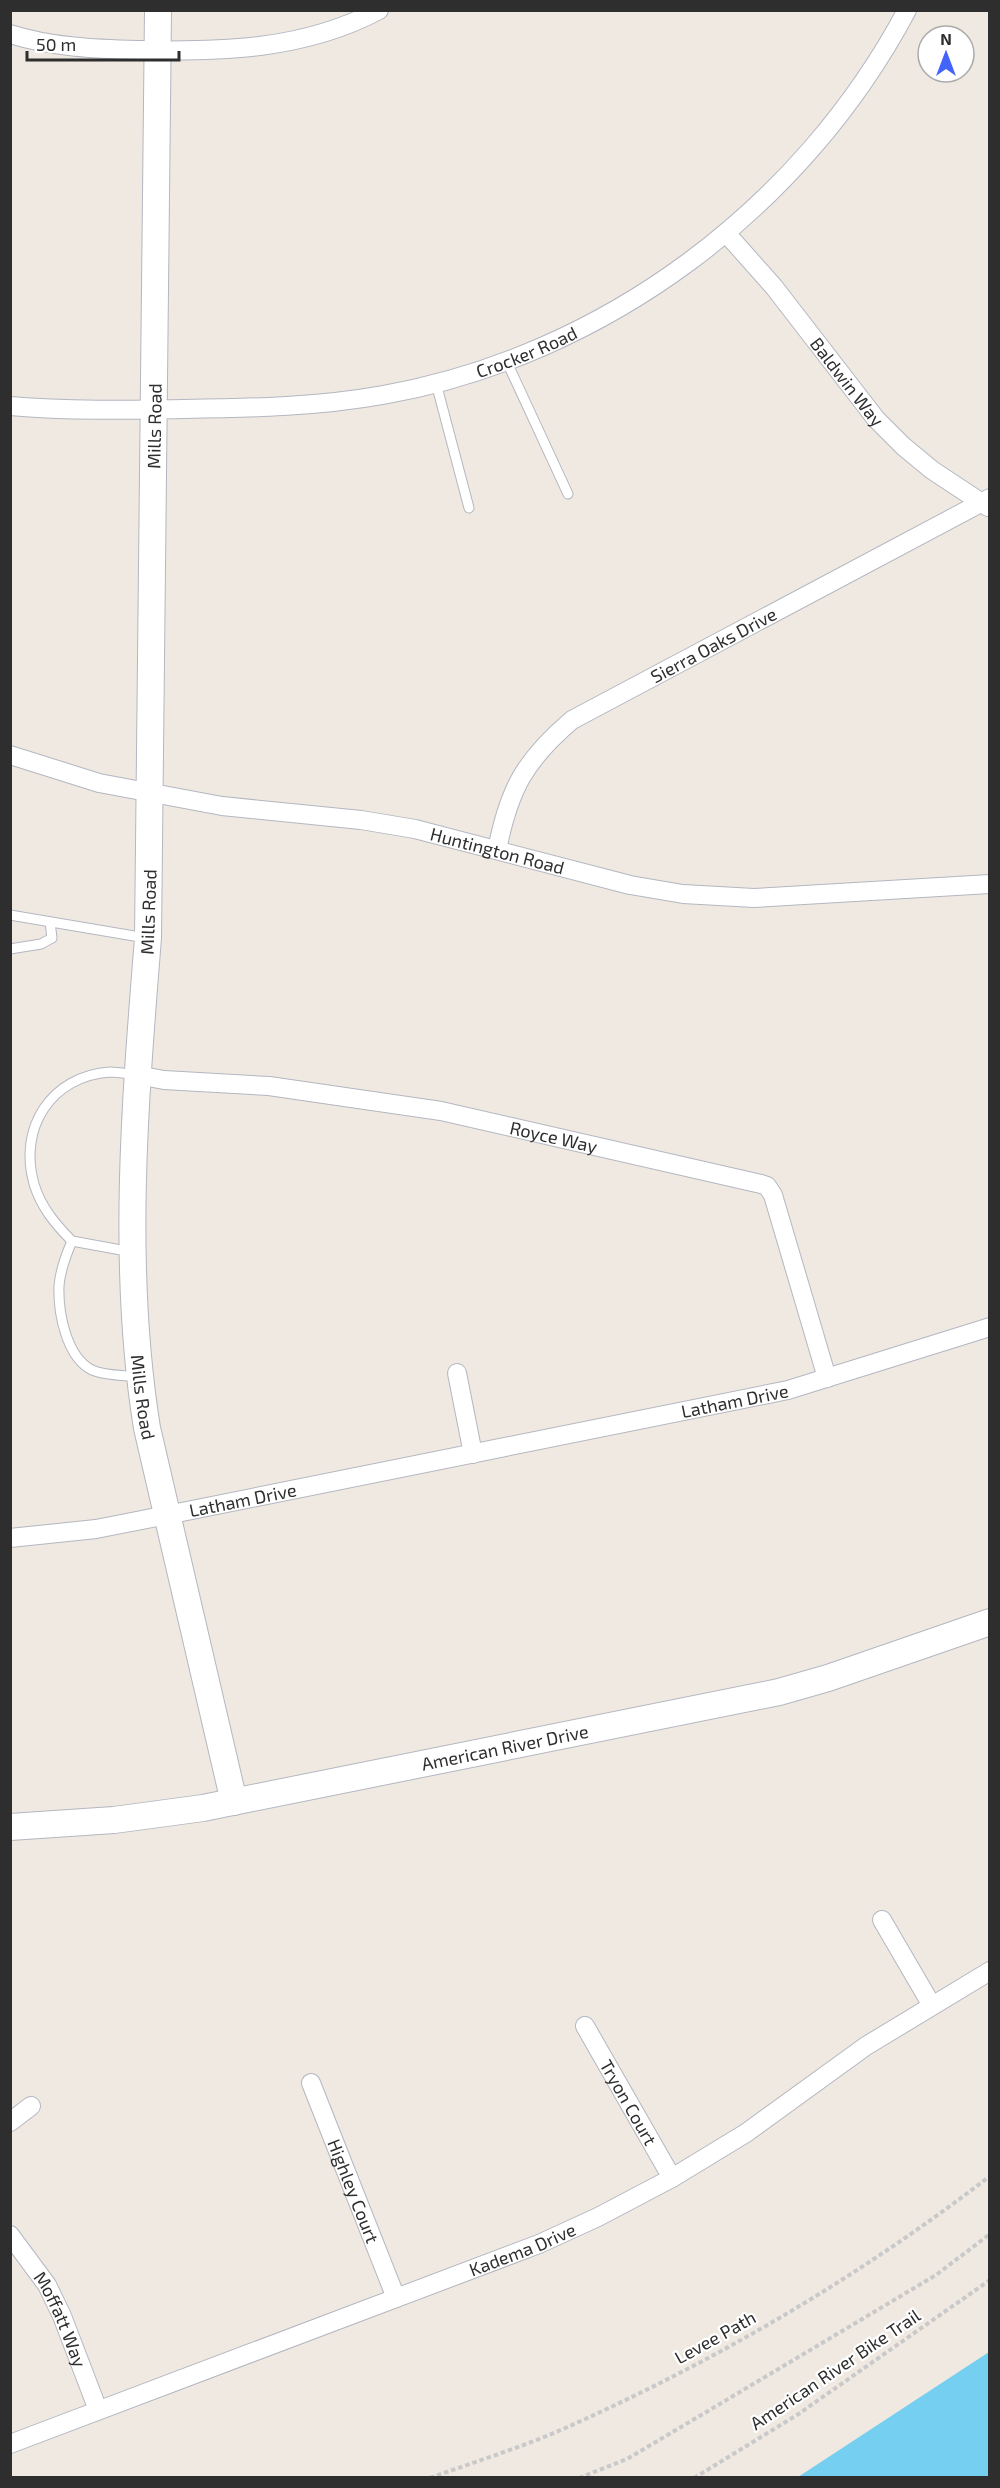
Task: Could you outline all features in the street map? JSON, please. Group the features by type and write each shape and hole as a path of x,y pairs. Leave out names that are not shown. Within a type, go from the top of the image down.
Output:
{"street":[{"name":"Mills Road","path":"158,10 148,938 137,1075 132,1252 139,1377 147,1428 234,1802"},
{"path":"10,34 53,44 92,48 205,52 247,49 289,42 330,31 379,10"},
{"name":"Crocker Road","path":"10,406 57,410 280,407 333,403 385,395 436,383 506,360 584,327 629,302 695,258 726,233 802,160 867,78 907,10"},
{"name":"Baldwin Way","path":"726,233 774,287 876,419 925,464 987,503"},
{"name":"Sierra Oaks Drive","path":"497,850 507,804 521,777 549,740 572,720 987,503"},
{"name":"Huntington Road","path":"10,755 99,783 150,793 222,806 361,820 415,829 630,885 683,894 754,898 990,884"},
{"name":"Royce Way","path":"137,1075 164,1080 269,1086 441,1111 767,1186 773,1195 827,1378"},
{"name":"Latham Drive","path":"10,1538 96,1528 167,1515 788,1390 990,1327"},
{"path":"457,1373 473,1454"},
{"name":"American River Drive","path":"10,1827 114,1820 234,1802 779,1692 828,1678 990,1622"},
{"path":"882,1920 931,2004"},
{"name":"Kadema Drive","path":"10,2444 539,2244 598,2217 672,2178 746,2133 866,2046 931,2004 990,1971"},
{"name":"Tryon Court","path":"585,2026 672,2178"},
{"name":"Highley Court","path":"311,2083 396,2298"},
{"path":"10,2122 32,2106"},
{"name":"Moffatt Way","path":"10,2235 47,2285 62,2316 98,2410"}],"lane":[{"path":"506,360 568,494"},
{"path":"436,383 469,508"},
{"path":"10,915 148,938"},
{"path":"10,949 41,944 52,938 50,922"},
{"path":"132,1252 72,1241 43,1206 30,1168 32,1133 49,1101 62,1088 76,1080 110,1072 137,1075"},
{"path":"72,1241 65,1256 59,1287 62,1317 77,1358 94,1371 139,1377"}],"path":[{"name":"Levee Path","path":"430,2478 561,2430 696,2366 832,2285 914,2231 990,2176"},
{"path":"579,2478 627,2459 936,2275 990,2234"},
{"name":"American River Bike Trail","path":"694,2478 797,2415 990,2280"}],"water":[{"path":"989,2352 989,2477 798,2477"}]}
